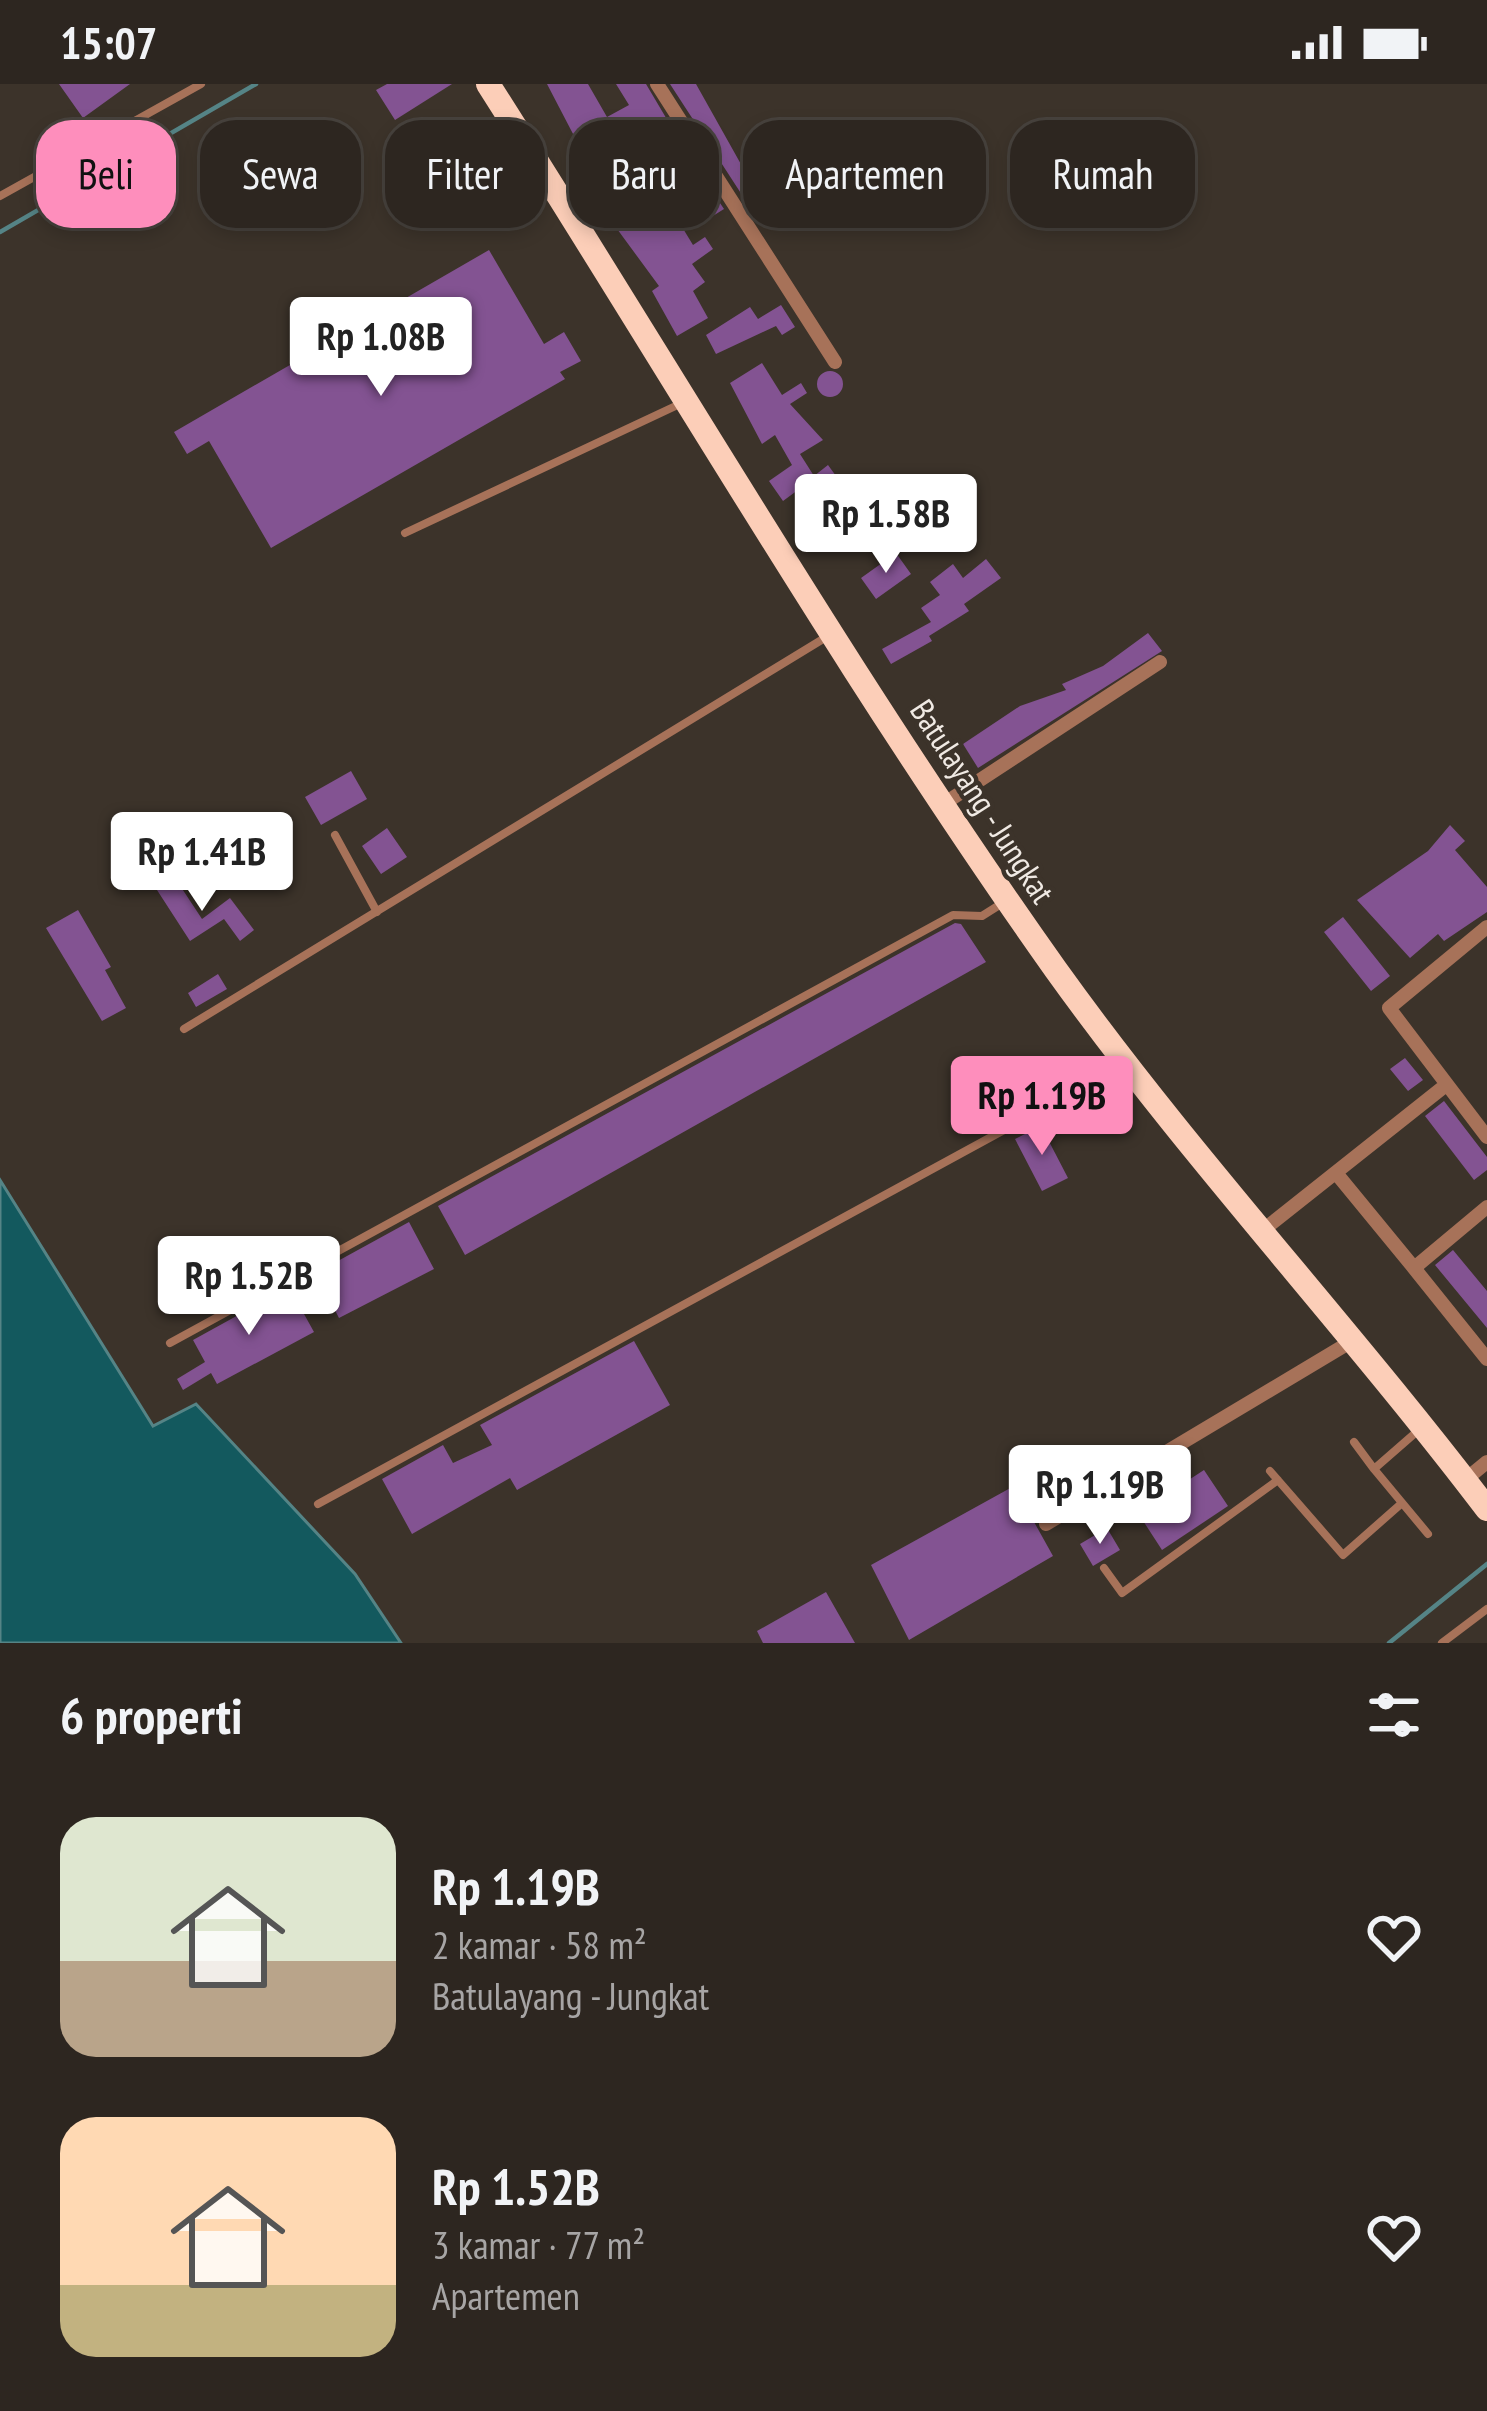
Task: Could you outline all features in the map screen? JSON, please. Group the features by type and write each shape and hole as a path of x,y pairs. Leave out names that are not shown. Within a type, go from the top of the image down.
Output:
{"highway":[{"name":"Batulayang - Jungkat","path":"488,84 942,805 1007,899 1126,1064 1422,1427 1478,1469 1487,1509"}],"street":[{"path":"657,84 835,362"},
{"path":"942,805 1160,662"},
{"path":"1487,928 1389,1008 1487,1137"},
{"path":"1262,1231 1446,1085"},
{"path":"1336,1173 1487,1359"},
{"path":"1414,1268 1487,1207"},
{"path":"1046,1524 1352,1341"}],"lane":[{"path":"0,196 201,84"},
{"path":"404,533 689,400"},
{"path":"184,1029 835,632"},
{"path":"335,835 377,912"},
{"path":"170,1343 953,915 982,916 1007,899"},
{"path":"318,1504 1126,1064"},
{"path":"1374,1469 1422,1427"},
{"path":"1354,1442 1428,1534"},
{"path":"1270,1471 1343,1555 1402,1503"},
{"path":"1104,1568 1122,1593 1278,1480"},
{"path":"1442,1643 1487,1609"}],"water":[{"path":"0,1180 153,1426 196,1404 355,1574 401,1643 0,1643"}],"building":[{"path":"59,84 130,84 83,118"},
{"path":"387,84 452,84 395,120 376,90"},
{"path":"547,84 588,84 607,117 629,105 616,84 646,84 667,120 569,120 569,126"},
{"path":"670,84 696,84 716,120 693,120"},
{"path":"719,125 743,168 743,196 719,159"},
{"path":"616,228 683,228 693,245 705,237 713,249 692,264 705,282 693,291 708,318 677,336 652,291 659,286"},
{"path":"489,250 544,344 564,332 581,361 560,372 565,379 271,548 209,441 187,454 174,432"},
{"path":"781,305 795,327 782,335 776,326 716,354 706,335 750,307 758,319"},
{"path":"762,363 782,395 801,383 807,393 790,404 823,440 800,454 814,476 828,465 863,513 875,507 895,541 882,548 872,531 846,550 802,487 783,501 769,481 792,465 775,435 762,444 730,383"},
{"path":"830,371 843,384 830,397 817,384"},
{"path":"896,553 911,574 876,599 861,578"},
{"path":"986,559 1001,578 964,604 969,611 929,636 932,641 891,664 882,649 931,622 921,608 940,595 930,582 953,564 963,578"},
{"path":"1148,633 1162,651 978,768 963,744 1020,706 1066,690 1062,684 1103,666"},
{"path":"351,771 367,799 321,825 305,797"},
{"path":"1450,825 1465,841 1455,850 1487,887 1487,912 1444,941 1438,934 1410,958 1357,900 1428,851"},
{"path":"387,828 407,857 381,874 362,846"},
{"path":"175,878 202,919 230,898 254,930 240,941 224,919 190,941 157,890"},
{"path":"78,910 111,967 105,970 126,1008 102,1021 46,928"},
{"path":"1343,917 1390,976 1371,991 1324,932"},
{"path":"955,923 961,924 986,962 465,1255 438,1206"},
{"path":"218,974 227,989 196,1007 188,993"},
{"path":"1405,1058 1423,1080 1408,1091 1390,1069"},
{"path":"1444,1101 1487,1157 1487,1170 1474,1180 1425,1116"},
{"path":"1041,1126 1068,1178 1042,1191 1015,1139"},
{"path":"409,1222 434,1269 339,1318 316,1273"},
{"path":"1453,1250 1487,1291 1487,1328 1435,1265"},
{"path":"289,1287 314,1332 217,1384 211,1373 183,1390 177,1379 205,1362 193,1340"},
{"path":"634,1341 670,1405 517,1490 510,1478 412,1534 382,1479 443,1445 453,1463 492,1445 480,1425"},
{"path":"1204,1470 1228,1506 1162,1550 1138,1513"},
{"path":"1014,1486 1053,1556 909,1640 871,1565"},
{"path":"1107,1528 1120,1550 1093,1566 1080,1544"},
{"path":"826,1592 855,1643 763,1643 757,1631"}],"waterway":[{"path":"0,232 256,84"},
{"path":"1389,1643 1487,1564"}]}
